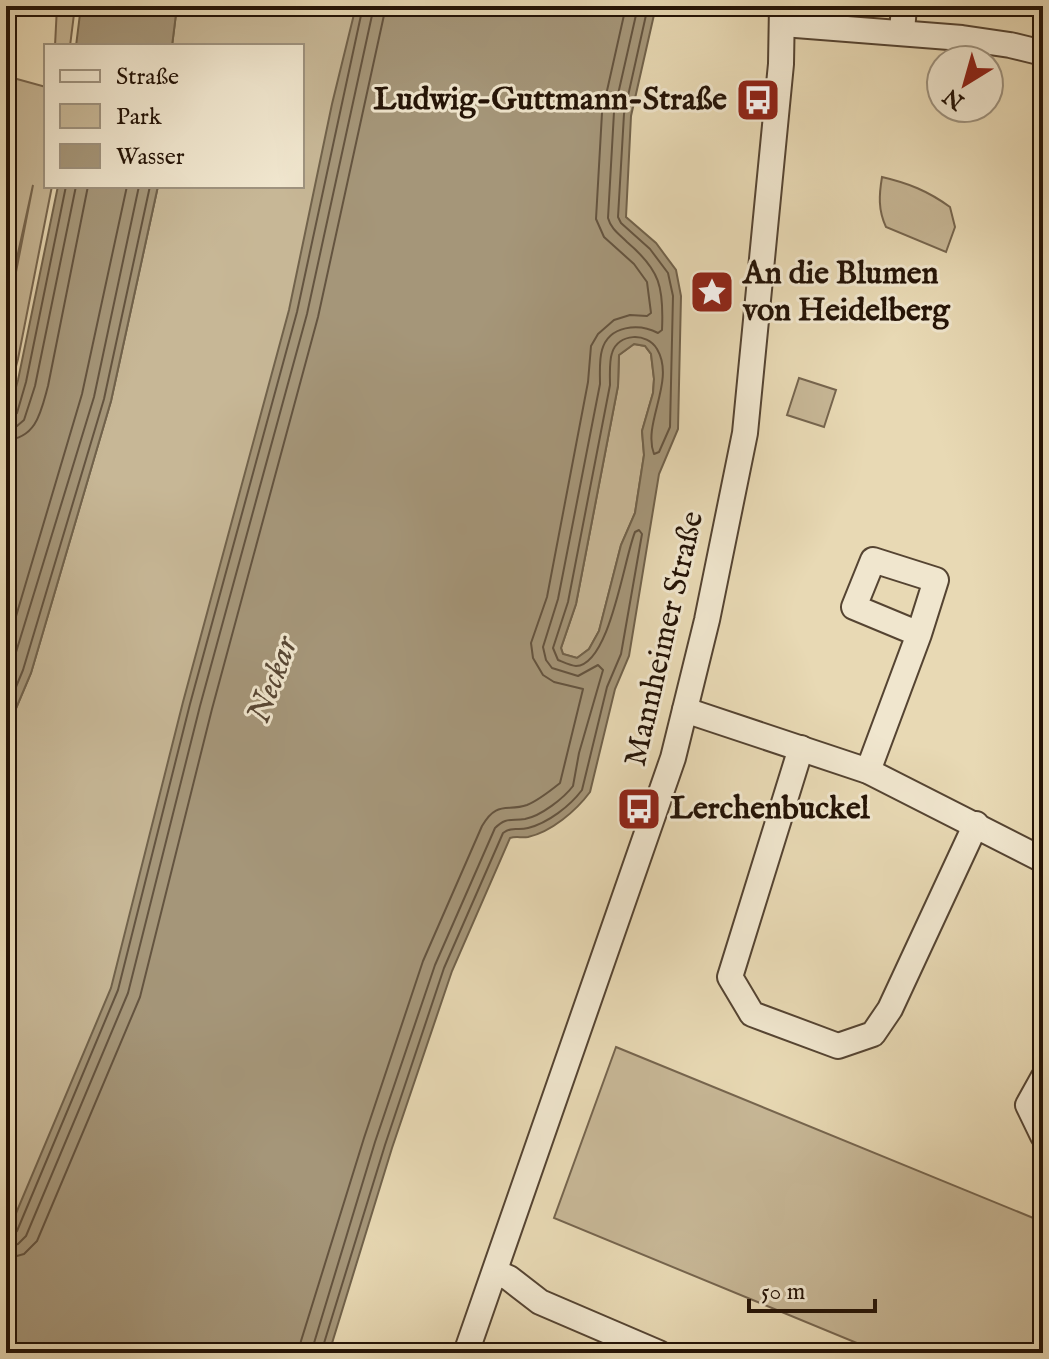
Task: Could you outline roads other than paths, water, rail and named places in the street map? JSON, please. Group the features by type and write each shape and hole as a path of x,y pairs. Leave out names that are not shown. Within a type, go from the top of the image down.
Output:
{"street":[{"path":"902,32 904,6"},
{"path":"782,15 983,40 1043,53"},
{"name":"Mannheimer Straße","path":"466,1353 673,758 707,620 745,433 775,137 782,15"},
{"path":"868,771 919,634"},
{"path":"685,710 868,771 1043,860"},
{"path":"801,748 730,977 752,1014 838,1046 873,1034 890,1009 976,824"},
{"path":"1043,1078 1028,1105 1043,1136"},
{"path":"495,1272 509,1278 540,1302 659,1353"}],"water":[{"path":"81,6 177,6 172,44 76,44"},
{"name":"Neckar","path":"356,6 656,6 631,116 626,217 656,243 676,270 681,296 678,429 659,474 629,656 615,689 590,792 554,826 528,837 510,838 452,971 392,1148 329,1353 6,1353 6,1237 111,988 183,702 289,310","holes":["634,344 645,346 651,354 654,379 642,431 644,455 635,513 621,545 599,631 589,649 577,658 563,654 561,648 576,604 618,386 619,355"]},
{"path":"58,188 158,188 111,401 31,673 6,732 6,422 18,380"}],"place":[{"name":"Ludwig-Guttmann-Straße","path":"758,100"},
{"name":"An die Blumen von Heidelberg","path":"712,292"},
{"name":"Lerchenbuckel","path":"639,809"}]}
